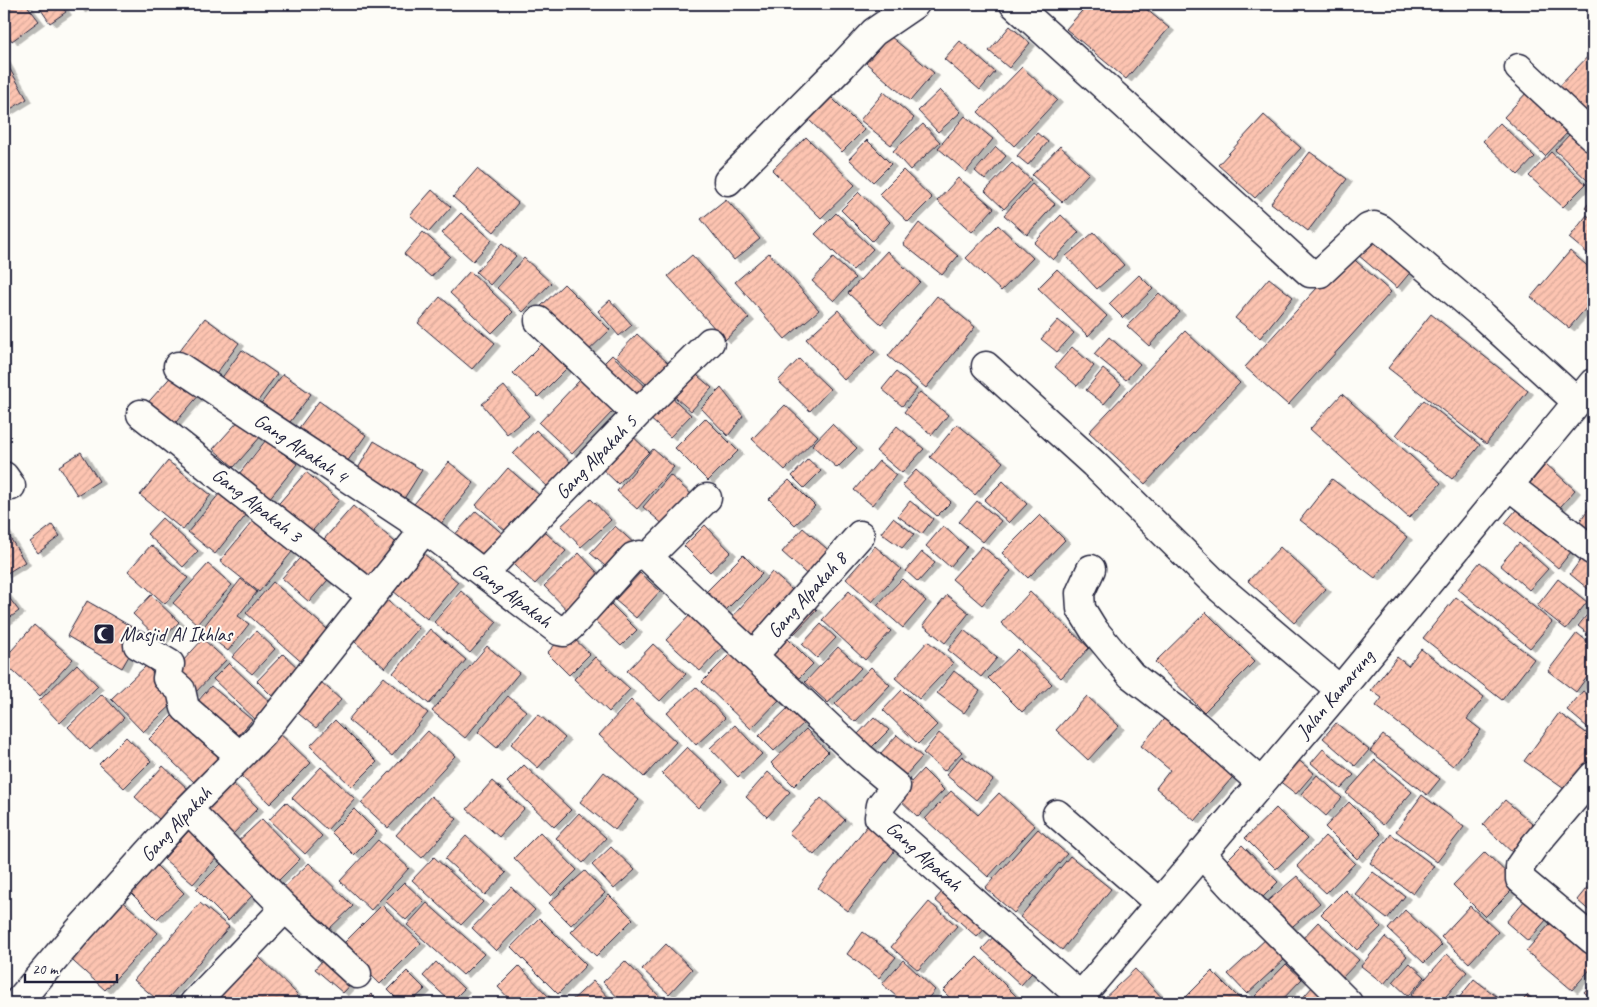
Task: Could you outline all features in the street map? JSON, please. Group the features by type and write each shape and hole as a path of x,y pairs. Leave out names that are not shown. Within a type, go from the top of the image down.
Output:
{"street":[{"path":"728,181 874,32 915,4"},
{"path":"1014,4 1310,273 1320,273 1368,228 1374,226 1381,229 1482,316 1585,392"},
{"path":"1519,68 1593,137"},
{"path":"539,321 637,414"},
{"name":"Gang Alpakah 5","path":"484,574 637,414 710,342"},
{"name":"Gang Alpakah 4","path":"178,366 425,530"},
{"path":"986,366 1094,464 1221,588 1340,690"},
{"name":"Jalan Kamarung","path":"1078,1000 1260,782 1340,690 1585,392"},
{"name":"Gang Alpakah 3","path":"141,414 372,596"},
{"path":"1508,485 1593,551"},
{"path":"648,558 707,498"},
{"name":"Gang Alpakah","path":"17,1003 80,929 188,809 262,734 425,530 559,631 564,632 633,557 640,555 648,558 861,757 896,786 881,805 879,817 1078,1000"},
{"name":"Gang Alpakah 8","path":"754,656 860,535"},
{"path":"1091,569 1080,593 1081,609 1094,630 1131,675 1198,726 1260,782"},
{"path":"138,645 170,664 167,678 181,690 185,708 240,756"},
{"path":"1593,776 1520,866 1520,879 1593,940"},
{"path":"188,809 285,908 357,974"},
{"path":"1057,814 1159,903"},
{"path":"1201,853 1232,887 1348,1003"},
{"path":"194,1003 285,908"}],"building":[{"path":"17,4 26,4 39,21 12,41 4,29 4,13"},
{"path":"37,4 60,4 66,12 50,23"},
{"path":"76,4 88,4 80,10"},
{"path":"1088,4 1140,4 1169,28 1126,79 1066,29"},
{"path":"1010,26 1030,43 1009,68 989,51"},
{"path":"890,36 934,73 910,101 866,63"},
{"path":"960,41 995,72 980,90 944,59"},
{"path":"1593,51 1593,131 1553,93"},
{"path":"4,59 27,99 4,113"},
{"path":"1022,67 1057,100 1014,146 978,112"},
{"path":"940,90 961,112 938,132 918,111"},
{"path":"1528,91 1570,130 1545,156 1504,117"},
{"path":"884,92 914,118 891,145 860,120"},
{"path":"829,95 864,130 842,152 806,117"},
{"path":"1264,115 1301,148 1255,198 1218,165"},
{"path":"965,116 993,139 966,172 938,148"},
{"path":"1500,123 1535,157 1518,175 1483,141"},
{"path":"923,124 940,142 910,170 893,151"},
{"path":"1037,133 1048,142 1028,165 1017,156"},
{"path":"1570,134 1593,155 1593,175 1588,181 1555,150"},
{"path":"806,137 855,185 821,218 772,170"},
{"path":"867,140 891,164 873,182 849,159"},
{"path":"1060,146 1089,173 1062,202 1032,175"},
{"path":"996,147 1006,156 985,180 975,171"},
{"path":"1310,152 1347,179 1308,231 1271,203"},
{"path":"1551,152 1586,184 1563,207 1529,176"},
{"path":"1012,163 1031,180 1004,209 985,191"},
{"path":"477,169 518,203 494,232 453,197"},
{"path":"903,170 932,198 908,222 879,194"},
{"path":"958,178 994,208 972,232 937,201"},
{"path":"1032,184 1055,204 1027,235 1004,215"},
{"path":"432,190 451,207 429,232 410,215"},
{"path":"859,192 890,222 872,241 841,210"},
{"path":"1593,198 1593,214 1585,208"},
{"path":"726,199 760,239 734,260 701,219"},
{"path":"461,213 492,240 473,261 442,233"},
{"path":"836,213 873,249 853,270 815,234"},
{"path":"1061,215 1079,232 1053,260 1034,243"},
{"path":"1587,215 1593,220 1593,258 1569,238"},
{"path":"919,223 958,256 942,275 903,244"},
{"path":"998,225 1033,258 1001,291 966,258"},
{"path":"423,232 450,256 431,277 404,254"},
{"path":"1094,232 1124,265 1097,289 1066,256"},
{"path":"1375,236 1413,269 1397,288 1358,255"},
{"path":"502,244 516,256 490,285 476,272"},
{"path":"887,251 920,282 881,324 848,293"},
{"path":"1570,251 1593,271 1593,300 1569,328 1531,297"},
{"path":"769,253 819,310 785,339 735,282"},
{"path":"1348,254 1391,292 1288,405 1245,367"},
{"path":"692,255 749,318 725,340 668,276"},
{"path":"524,258 551,283 523,312 497,288"},
{"path":"833,258 855,278 834,301 812,281"},
{"path":"1057,269 1107,316 1088,336 1038,288"},
{"path":"470,271 513,312 492,333 450,293"},
{"path":"1139,275 1153,289 1123,318 1109,304"},
{"path":"1269,278 1293,297 1260,338 1235,318"},
{"path":"564,284 610,330 584,355 539,308"},
{"path":"1159,293 1180,312 1149,346 1127,326"},
{"path":"937,296 975,327 926,388 888,356"},
{"path":"440,297 495,343 472,369 418,323"},
{"path":"610,300 632,325 619,336 598,311"},
{"path":"838,310 875,352 844,380 806,339"},
{"path":"1431,314 1528,391 1486,444 1388,368"},
{"path":"205,318 239,343 214,377 179,351"},
{"path":"1058,320 1074,333 1057,352 1041,339"},
{"path":"1185,331 1240,383 1145,484 1089,432"},
{"path":"637,334 669,364 648,386 616,356"},
{"path":"1109,337 1140,364 1126,380 1094,354"},
{"path":"543,343 568,367 538,397 513,373"},
{"path":"1072,347 1094,366 1077,386 1055,367"},
{"path":"242,350 277,374 253,408 218,383"},
{"path":"612,355 647,388 632,404 597,370"},
{"path":"799,359 830,389 810,411 778,381"},
{"path":"1103,369 1121,384 1104,404 1086,390"},
{"path":"691,370 712,388 691,411 670,393"},
{"path":"175,372 200,394 170,429 144,407"},
{"path":"896,372 917,389 902,406 882,389"},
{"path":"283,374 311,394 284,430 257,409"},
{"path":"580,380 613,411 572,454 539,423"},
{"path":"504,386 529,416 507,434 482,404"},
{"path":"721,388 743,416 728,436 701,408"},
{"path":"920,392 948,415 932,435 904,412"},
{"path":"667,393 691,415 670,437 646,415"},
{"path":"1342,394 1441,483 1409,518 1310,429"},
{"path":"1424,400 1480,445 1452,479 1396,435"},
{"path":"319,401 366,435 340,472 292,437"},
{"path":"785,405 818,436 785,470 752,439"},
{"path":"242,417 262,435 234,467 213,449"},
{"path":"705,418 738,451 708,481 675,448"},
{"path":"832,424 857,448 837,468 812,445"},
{"path":"957,424 1003,462 975,495 930,457"},
{"path":"897,426 924,449 902,473 876,451"},
{"path":"625,429 649,452 618,484 594,461"},
{"path":"536,430 572,464 549,488 513,454"},
{"path":"266,440 297,464 261,509 231,484"},
{"path":"374,441 422,470 400,505 353,477"},
{"path":"653,449 674,467 637,509 617,491"},
{"path":"81,452 99,481 77,495 59,466"},
{"path":"808,459 821,471 804,488 792,476"},
{"path":"168,461 211,495 183,530 140,495"},
{"path":"879,461 896,475 872,505 854,490"},
{"path":"449,462 474,483 435,531 409,510"},
{"path":"1546,464 1575,490 1555,513 1526,488"},
{"path":"508,468 539,495 507,532 476,505"},
{"path":"916,470 951,502 937,516 902,485"},
{"path":"306,472 339,500 307,537 274,509"},
{"path":"670,475 692,495 665,526 643,507"},
{"path":"1332,479 1407,537 1375,578 1300,520"},
{"path":"789,480 815,506 795,525 769,499"},
{"path":"1003,481 1027,504 1009,523 984,500"},
{"path":"220,493 247,514 215,554 188,532"},
{"path":"591,499 611,520 581,547 561,526"},
{"path":"910,501 933,519 922,534 898,516"},
{"path":"977,501 1001,521 983,542 959,522"},
{"path":"1593,502 1593,541 1575,528"},
{"path":"1522,503 1575,547 1558,568 1505,523"},
{"path":"353,506 402,548 373,581 324,539"},
{"path":"476,511 505,536 482,564 451,539"},
{"path":"258,515 296,547 259,592 220,561"},
{"path":"1040,515 1065,540 1028,578 1002,553"},
{"path":"162,518 198,551 183,567 147,534"},
{"path":"893,518 914,534 902,548 881,533"},
{"path":"536,524 566,551 535,584 505,557"},
{"path":"52,525 60,536 38,553 30,542"},
{"path":"705,525 731,552 710,572 684,546"},
{"path":"615,526 637,546 613,573 590,553"},
{"path":"943,526 967,547 950,567 926,546"},
{"path":"4,528 25,562 4,575"},
{"path":"803,528 834,555 812,579 782,552"},
{"path":"1519,543 1548,569 1529,590 1500,565"},
{"path":"151,545 188,578 165,604 128,571"},
{"path":"875,546 901,569 872,602 846,579"},
{"path":"982,546 1011,571 982,605 952,579"},
{"path":"1280,547 1326,589 1294,623 1248,581"},
{"path":"418,549 458,582 427,619 387,586"},
{"path":"306,551 333,574 309,602 282,578"},
{"path":"922,552 935,563 918,582 906,571"},
{"path":"579,553 607,583 572,615 544,586"},
{"path":"1585,554 1593,561 1593,593 1570,574"},
{"path":"743,555 762,574 722,614 703,595"},
{"path":"1480,562 1552,622 1530,648 1458,589"},
{"path":"208,564 232,585 197,624 173,603"},
{"path":"772,572 800,597 760,642 732,617"},
{"path":"640,573 660,591 636,618 615,600"},
{"path":"241,579 257,592 238,616 249,624 228,651 201,630"},
{"path":"902,579 926,601 903,628 877,605"},
{"path":"1558,579 1587,602 1566,629 1537,606"},
{"path":"273,582 334,635 306,666 246,613"},
{"path":"4,591 19,611 4,622"},
{"path":"461,591 497,622 470,653 434,622"},
{"path":"849,591 891,631 865,660 822,620"},
{"path":"1030,592 1089,648 1061,678 1001,623"},
{"path":"151,595 179,622 161,641 133,614"},
{"path":"947,595 969,613 945,643 923,625"},
{"path":"382,596 419,628 385,668 348,636"},
{"path":"1456,597 1534,659 1502,700 1423,638"},
{"path":"607,600 637,630 621,646 591,617"},
{"path":"806,600 817,610 794,634 784,624"},
{"name":"Masjid Al Ikhlas","path":"87,601 142,633 122,668 67,636"},
{"path":"1593,607 1593,638 1578,626"},
{"path":"1206,612 1255,661 1204,712 1155,662"},
{"path":"692,613 725,644 700,671 666,640"},
{"path":"821,624 836,638 817,658 802,644"},
{"path":"34,625 73,659 40,696 4,663 4,659"},
{"path":"430,629 466,660 429,704 393,673"},
{"path":"964,630 997,658 981,677 948,650"},
{"path":"256,631 275,649 252,674 232,657"},
{"path":"567,632 590,654 569,675 547,653"},
{"path":"1577,633 1593,646 1593,669 1576,692 1548,671"},
{"path":"786,637 813,664 793,684 765,657"},
{"path":"203,639 226,660 194,694 171,674"},
{"path":"928,641 953,663 919,699 895,678"},
{"path":"653,644 686,674 660,701 627,671"},
{"path":"487,646 519,673 465,738 432,711"},
{"path":"838,647 861,668 828,703 805,682"},
{"path":"1018,649 1052,684 1022,712 988,678"},
{"path":"1421,649 1484,697 1467,719 1481,730 1453,766 1376,706 1382,698 1371,690 1397,657 1408,666"},
{"path":"732,652 780,699 751,729 702,682"},
{"path":"283,654 300,670 274,698 257,681"},
{"path":"595,657 630,689 609,712 574,679"},
{"path":"229,663 274,706 258,722 213,679"},
{"path":"77,664 98,686 60,723 39,701"},
{"path":"146,666 178,699 143,732 111,699"},
{"path":"871,667 890,685 855,722 835,704"},
{"path":"954,671 980,691 964,713 937,693"},
{"path":"384,677 428,713 392,756 348,720"},
{"path":"1593,679 1593,691 1587,687"},
{"path":"320,681 341,700 316,728 294,710"},
{"path":"211,686 252,720 231,744 191,709"},
{"path":"696,687 725,718 696,745 667,713"},
{"path":"902,690 937,725 918,744 883,710"},
{"path":"1583,691 1593,699 1593,732 1567,710"},
{"path":"102,694 124,718 90,750 68,727"},
{"path":"508,696 526,711 497,748 478,732"},
{"path":"1087,696 1119,726 1088,760 1056,730"},
{"path":"631,700 676,742 644,777 599,735"},
{"path":"789,707 804,723 774,751 759,736"},
{"path":"178,710 224,755 196,784 149,739"},
{"path":"1559,713 1593,738 1593,760 1570,793 1524,761"},
{"path":"538,714 565,738 538,768 511,744"},
{"path":"1168,714 1237,772 1195,821 1156,788 1170,770 1141,746"},
{"path":"874,717 889,730 871,748 857,735"},
{"path":"335,720 377,762 352,787 310,746"},
{"path":"1336,723 1369,750 1355,766 1323,738"},
{"path":"735,725 762,754 738,777 710,748"},
{"path":"806,729 828,752 794,786 771,763"},
{"path":"277,731 311,763 270,804 237,772"},
{"path":"428,731 455,756 388,828 361,803"},
{"path":"939,733 962,752 944,771 923,753"},
{"path":"897,735 922,757 905,776 880,754"},
{"path":"1383,735 1440,779 1427,795 1370,751"},
{"path":"126,737 151,761 124,788 99,764"},
{"path":"687,747 723,781 698,808 662,773"},
{"path":"1323,749 1354,775 1341,789 1311,763"},
{"path":"962,756 993,780 976,800 946,775"},
{"path":"1296,758 1314,773 1296,794 1278,780"},
{"path":"1375,760 1412,792 1383,825 1346,793"},
{"path":"524,765 571,810 554,827 507,782"},
{"path":"163,766 188,789 160,820 135,797"},
{"path":"321,767 355,799 327,830 292,798"},
{"path":"923,769 944,790 918,817 897,797"},
{"path":"604,772 639,800 615,830 580,802"},
{"path":"768,772 790,792 767,817 746,797"},
{"path":"1317,775 1342,798 1326,816 1301,794"},
{"path":"226,777 258,808 230,837 198,806"},
{"path":"492,781 524,809 499,837 467,809"},
{"path":"951,791 978,815 999,793 1035,826 988,877 925,819"},
{"path":"1422,795 1464,827 1437,862 1396,831"},
{"path":"431,796 457,819 422,858 396,835"},
{"path":"821,798 845,820 814,855 789,833"},
{"path":"1505,800 1539,829 1515,855 1483,825"},
{"path":"286,802 322,836 305,854 269,820"},
{"path":"1349,802 1381,834 1357,859 1325,827"},
{"path":"1276,808 1307,839 1276,869 1245,838"},
{"path":"354,809 377,832 354,855 331,832"},
{"path":"579,813 606,838 583,863 556,838"},
{"path":"262,819 300,859 274,885 235,844"},
{"path":"867,826 896,849 848,911 818,888"},
{"path":"191,828 220,854 193,884 164,859"},
{"path":"1038,829 1067,854 1014,913 985,888"},
{"path":"540,832 577,870 551,896 514,858"},
{"path":"1391,834 1434,866 1413,894 1370,863"},
{"path":"466,836 506,873 485,895 445,859"},
{"path":"1325,836 1355,863 1326,893 1297,866"},
{"path":"378,840 409,868 371,910 340,881"},
{"path":"1242,845 1278,882 1260,900 1224,863"},
{"path":"611,847 635,870 614,889 592,865"},
{"path":"1485,852 1518,884 1485,917 1453,885"},
{"path":"1070,856 1111,889 1062,950 1020,917"},
{"path":"434,857 483,902 461,925 412,880"},
{"path":"154,863 184,893 157,919 127,889"},
{"path":"309,863 353,906 327,931 283,888"},
{"path":"221,864 253,895 228,921 196,889"},
{"path":"585,871 605,893 571,925 549,903"},
{"path":"1373,872 1405,896 1387,919 1355,894"},
{"path":"1297,876 1320,903 1287,931 1264,904"},
{"path":"1593,880 1593,914 1577,900"},
{"path":"404,882 424,901 406,920 385,901"},
{"path":"948,885 990,923 977,937 935,900"},
{"path":"511,887 535,910 496,951 472,928"},
{"path":"1345,890 1381,927 1357,950 1321,914"},
{"path":"1531,893 1553,912 1528,941 1506,922"},
{"path":"609,895 633,919 596,956 571,932"},
{"path":"118,897 158,933 105,990 65,954"},
{"path":"929,902 957,926 918,970 891,947"},
{"path":"200,903 229,927 164,1003 161,1003 134,980"},
{"path":"427,903 484,954 463,975 407,925"},
{"path":"382,905 421,943 380,984 341,946"},
{"path":"1470,906 1498,932 1469,963 1441,937"},
{"path":"1405,910 1442,945 1424,963 1388,929"},
{"path":"1557,916 1593,948 1593,966 1572,990 1526,951"},
{"path":"539,918 586,965 558,994 511,947"},
{"path":"1318,922 1359,960 1341,979 1300,941"},
{"path":"999,931 1038,966 1021,985 982,949"},
{"path":"863,932 896,957 879,978 847,954"},
{"path":"1385,937 1407,956 1384,984 1361,966"},
{"path":"1267,938 1285,959 1247,994 1228,974"},
{"path":"666,944 692,969 669,994 642,969"},
{"path":"328,954 356,979 343,993 315,969"},
{"path":"1447,954 1467,972 1440,1003 1420,1003 1411,995"},
{"path":"257,955 298,995 290,1003 211,1003"},
{"path":"977,957 1023,1003 955,1003 943,991"},
{"path":"903,960 935,990 924,1003 904,1003 882,984"},
{"path":"625,961 666,1003 623,1003 603,982"},
{"path":"436,962 464,989 451,1002 423,976"},
{"path":"1410,963 1425,977 1408,996 1393,982"},
{"path":"1286,964 1302,979 1279,1003 1264,1003 1255,996"},
{"path":"519,966 551,999 547,1003 513,1003 498,987"},
{"path":"1135,969 1167,1003 1099,1003"},
{"path":"407,971 425,989 410,1003 401,1003 388,990"},
{"path":"1212,971 1244,1003 1188,1003 1184,999"},
{"path":"1474,979 1505,1003 1455,1003"},
{"path":"593,981 614,1003 569,1003"},
{"path":"1593,982 1593,1000 1584,992"},
{"path":"1314,985 1335,1003 1298,1003"},
{"path":"371,994 380,1003 362,1003"},
{"path":"1528,995 1537,1003 1520,1003"},
{"path":"1579,996 1589,1003 1573,1003"}],"place":[{"name":"Masjid Al Ikhlas","path":"104,634"}]}
